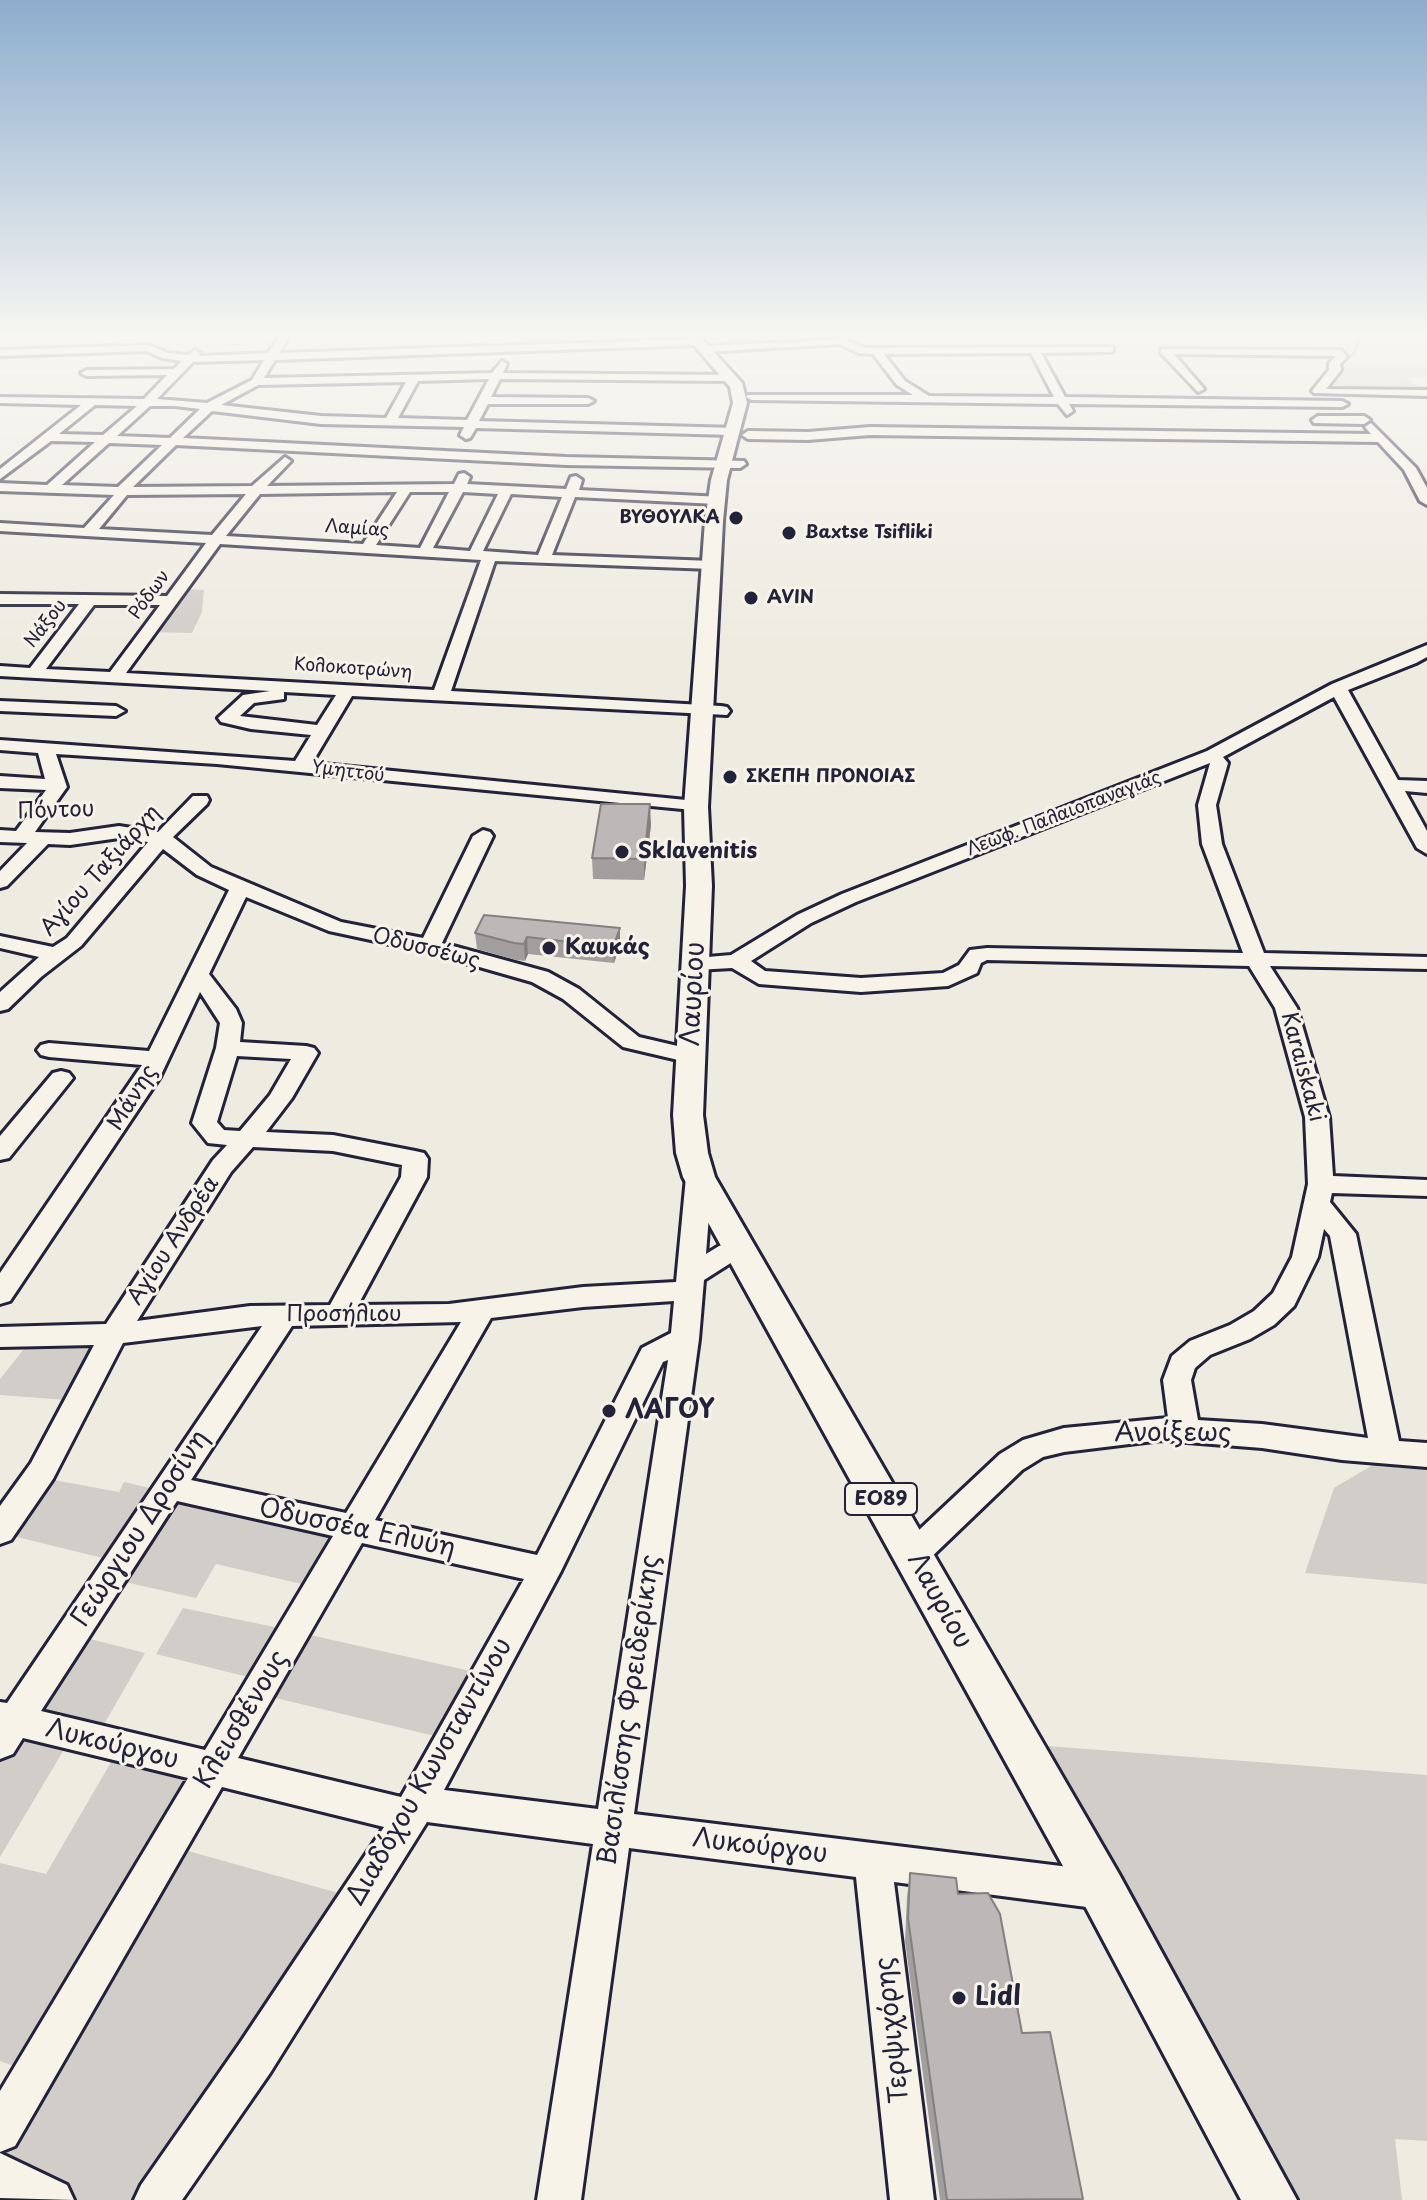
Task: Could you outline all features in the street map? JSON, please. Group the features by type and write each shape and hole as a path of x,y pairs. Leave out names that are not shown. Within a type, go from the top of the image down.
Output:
{"main road":[{"name":"Λαυρίου","path":"732,440 712,711 696,807 699,886 688,1115 692,1153 699,1177 1102,1890 1270,2200"},
{"name":"Λαυρίου","path":"699,886 716,806 712,711 712,565 717,500 745,440"}],"street":[{"path":"0,475 45,440"},
{"path":"50,489 107,440"},
{"path":"130,440 182,440"},
{"path":"230,456 245,440"},
{"path":"324,440 357,454 464,455 570,451 582,462 732,464"},
{"path":"425,551 459,488 467,440"},
{"path":"570,451 575,440"},
{"path":"1384,440 1410,468 1427,501"},
{"path":"88,532 120,498 121,491 174,441"},
{"name":"Ρόδων","path":"116,676 217,538 255,491 285,461"},
{"path":"543,559 582,462"},
{"path":"0,487 255,491 333,484 717,500"},
{"path":"368,547 406,488"},
{"path":"441,695 483,554 507,489"},
{"name":"Λαμίας","path":"0,527 543,559 712,565"},
{"path":"0,614 6,599 170,601"},
{"name":"Νάξου","path":"34,673 90,600"},
{"name":"Λεωφ. Παλαιοπαναγιάς","path":"696,964 736,961 804,919 849,898 1213,755 1338,688 1402,664 1427,650"},
{"path":"0,671 116,676 252,690"},
{"path":"301,767 346,688"},
{"name":"Κολοκοτρώνη","path":"252,690 330,693 346,688 712,711"},
{"path":"1338,688 1427,848"},
{"path":"252,690 227,718 251,724 322,731"},
{"path":"0,706 116,711"},
{"name":"Υμηττού","path":"0,745 301,767 696,807"},
{"path":"47,747 47,761 58,785"},
{"name":"Karaiskaki","path":"1185,1430 1177,1380 1180,1365 1193,1352 1240,1332 1278,1306 1300,1271 1319,1194 1317,1117 1284,1003 1257,962 1212,844 1207,805 1219,763 1213,755"},
{"path":"0,782 58,785"},
{"path":"21,837 58,785"},
{"path":"1393,785 1427,787"},
{"name":"Αγίου Ταξιάρχη","path":"0,1004 33,972 82,934 162,838 200,800"},
{"name":"Πόντου","path":"0,836 75,838 115,832 162,838"},
{"path":"430,946 483,836"},
{"path":"0,882 43,838"},
{"name":"Οδυσσέως","path":"162,838 174,845 191,864 240,888 336,927 430,946 540,977 571,994 631,1042 691,1056"},
{"name":"Μάνης","path":"0,1294 136,1097 199,976 240,888"},
{"path":"0,942 58,955"},
{"path":"736,961 759,977 861,985 948,979 969,968 971,960 978,955 987,954 1257,962 1427,963"},
{"path":"199,976 225,1009 231,1023 228,1048 204,1123 217,1137 333,1143 415,1159 414,1177 338,1316"},
{"name":"Αγίου Ανδρέα","path":"0,1531 12,1494 42,1471 114,1334 222,1166 280,1098 306,1053 228,1048"},
{"path":"49,1050 157,1059"},
{"path":"0,1152 61,1078"},
{"path":"690,1284 699,1177"},
{"path":"1386,1453 1343,1234 1319,1194 1427,1188"},
{"path":"690,1284 728,1252 740,1249"},
{"name":"Προσήλιου","path":"0,1337 114,1334 222,1319 284,1315 449,1314 690,1284"},
{"name":"Βασιλίσσης Φρειδερίκης","path":"559,2200 685,1339 690,1284"},
{"name":"Κλεισθένους","path":"0,2131 483,1309"},
{"name":"Γεώργιου Δροσίνη","path":"5,1727 284,1315"},
{"name":"Διαδόχου Κωνσταντίνου","path":"156,2200 255,2058 414,1810 545,1570 652,1355 685,1339"},
{"name":"Ανοίξεως","path":"913,1555 995,1475 1034,1448 1064,1440 1115,1432 1185,1430 1427,1455"},
{"name":"Οδυσσέα Ελυύη","path":"168,1487 545,1570"},
{"name":"Λυκούργου","path":"5,1727 414,1810 613,1828 1102,1890"},
{"name":"Τερψιχόρης","path":"873,1861 912,2200"},
{"path":"0,2175 52,2200"}],"shaded area":[{"path":"184,589 204,590 202,612 192,633 153,632"},
{"path":"28,1344 97,1344 67,1400 0,1395 0,1379"},
{"path":"1381,1460 1427,1462 1427,1584 1305,1573 1334,1488"},
{"path":"48,1479 119,1492 124,1482 342,1532 306,1585 216,1564 196,1598 116,1580 127,1564 9,1535"},
{"path":"183,1608 475,1672 439,1737 267,1696 248,1677 156,1654"},
{"path":"79,1636 145,1653 103,1726 81,1721 0,1857 0,1755"},
{"path":"1047,1746 1427,1775 1427,2141 1395,2139 1402,2200 1281,2200 1033,1755"},
{"path":"114,1757 200,1776 22,2069 0,2061 0,1863 46,1874"},
{"path":"181,1849 349,1896 144,2200 0,2200 0,2155"}],"building":[{"path":"601,804 650,804 644,859 592,858"},
{"path":"484,915 620,928 613,947 527,937 524,944 475,933"},
{"name":"Lidl","path":"910,1873 956,1878 958,1894 988,1893 1000,1914 1022,2033 1050,2032 1083,2199 947,2200 908,1918"}],"place":[{"name":"ΒΥΘΟΥΛΚΑ","path":"736,518"},
{"name":"Baxtse Tsifliki","path":"789,533"},
{"name":"AVIN","path":"751,598"},
{"name":"ΣΚΕΠΗ ΠΡΟΝΟΙΑΣ","path":"730,777"},
{"name":"Sklavenitis","path":"622,852"},
{"name":"Καυκάς","path":"549,948"},
{"name":"ΛΑΓΟΥ","path":"609,1411"},
{"name":"Lidl","path":"959,1998"}]}
